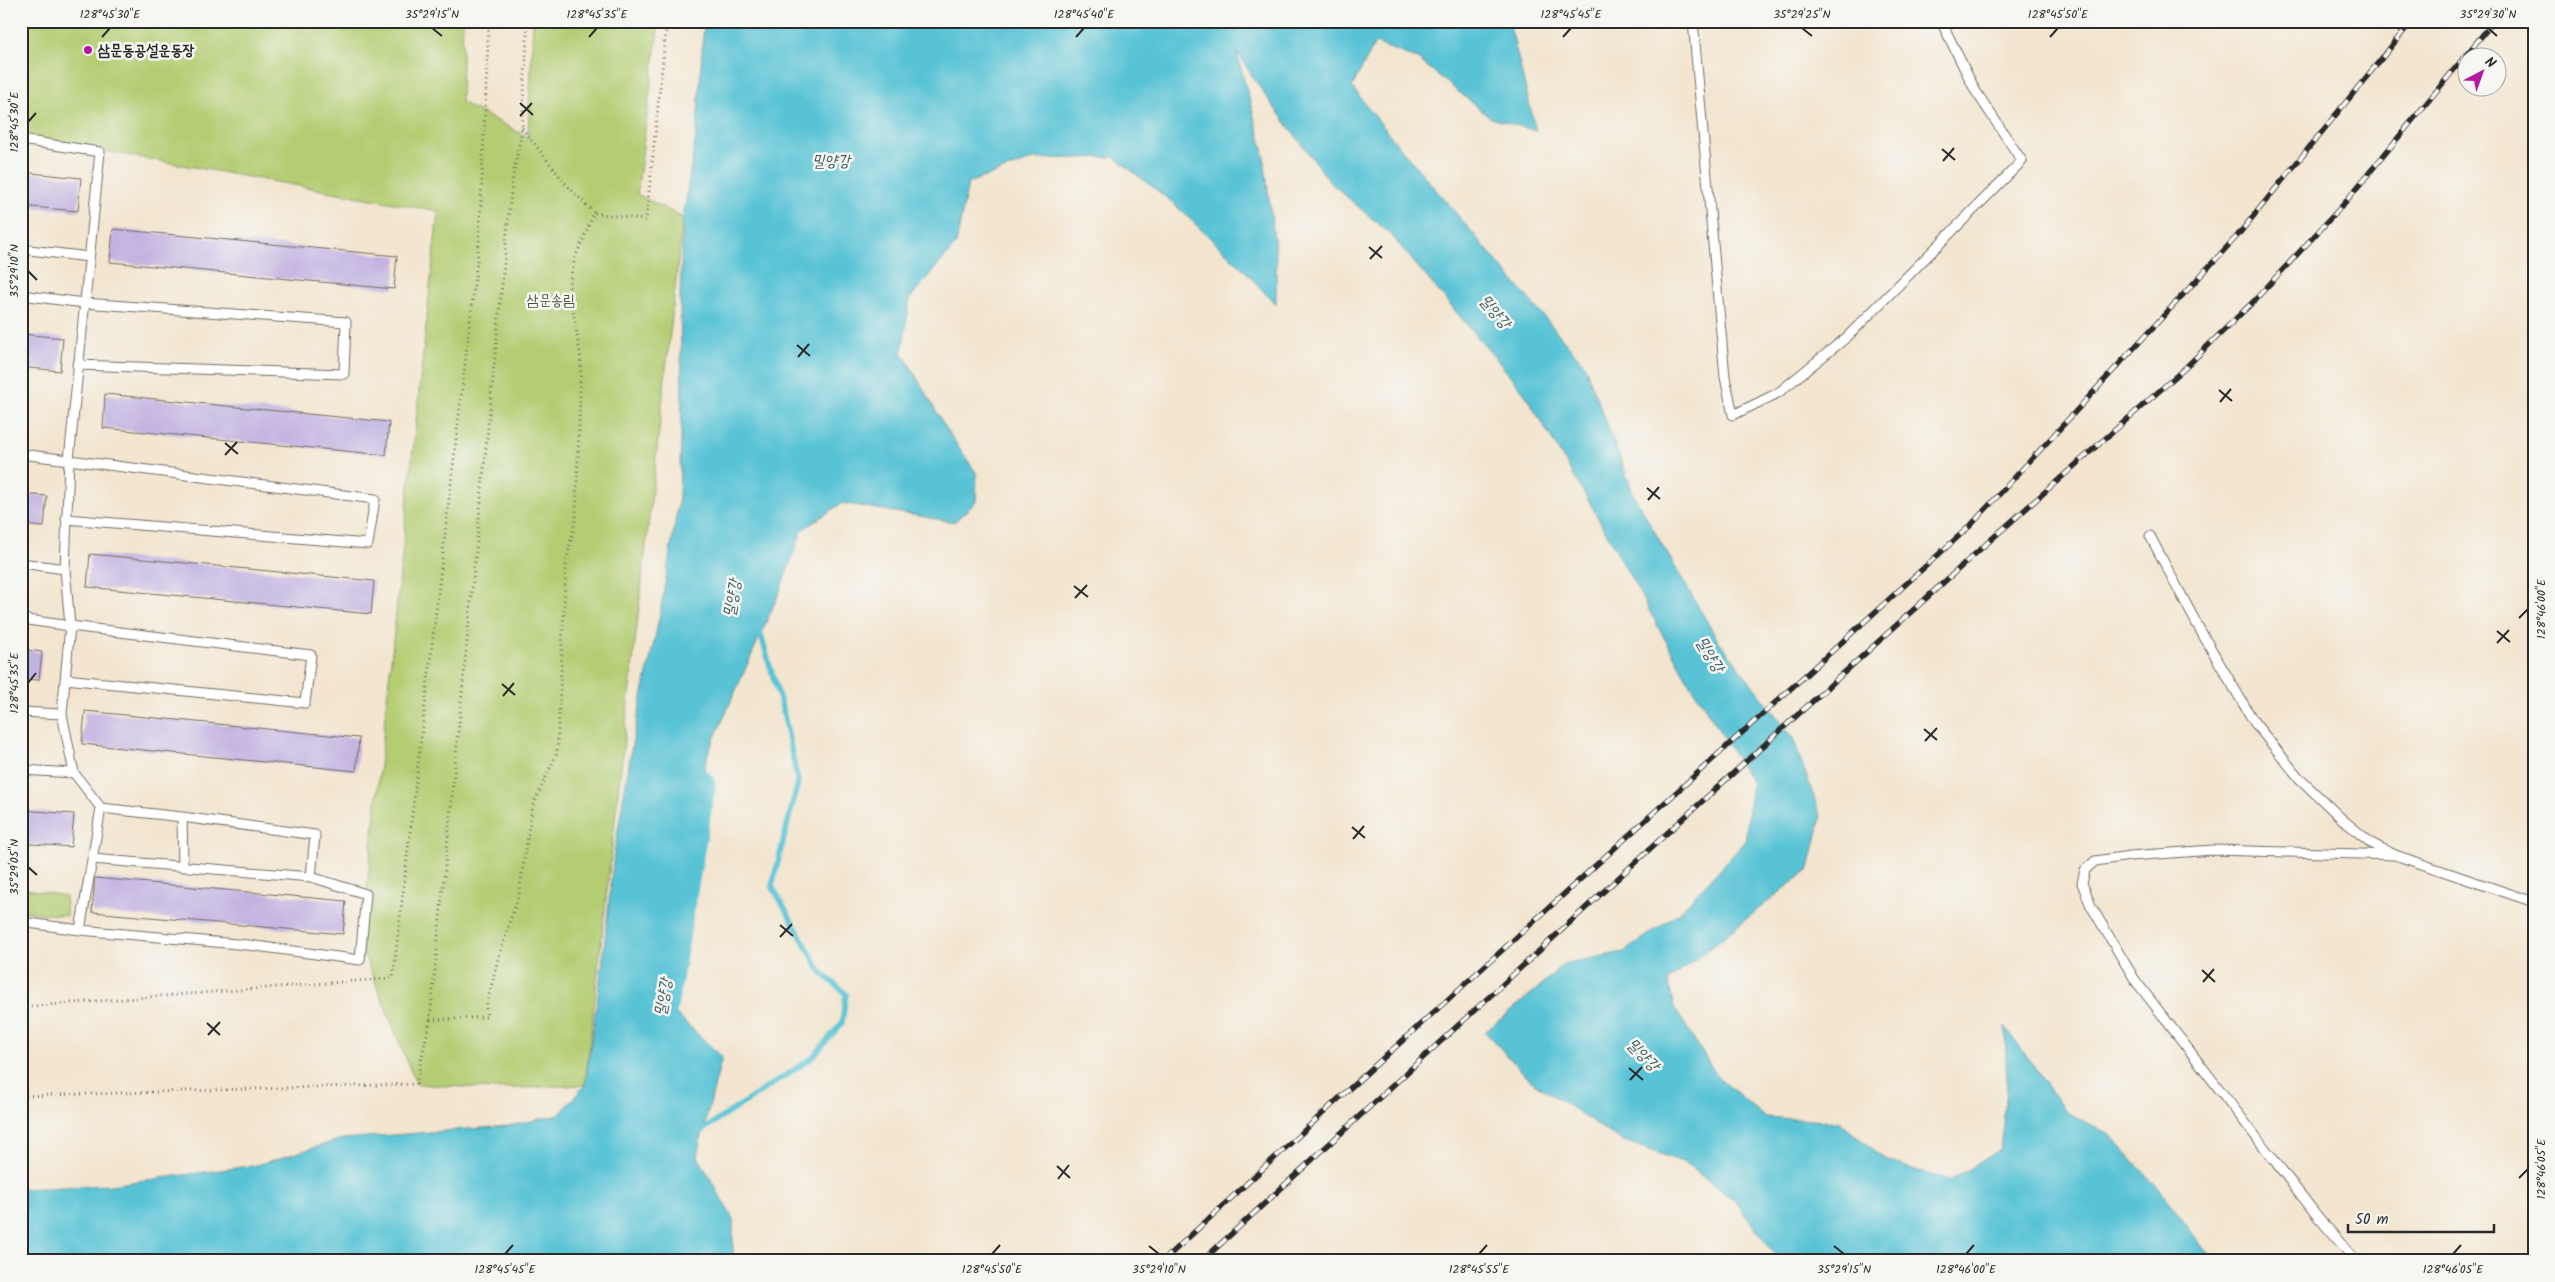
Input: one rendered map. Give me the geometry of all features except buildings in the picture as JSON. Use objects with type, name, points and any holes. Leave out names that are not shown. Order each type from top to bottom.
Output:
[{"type":"lane","points":[[1693,21],[1725,377],[1733,415],[1778,393],[1847,337],[2022,161],[1975,90],[1941,21]]},
{"type":"lane","points":[[21,140],[100,152],[77,366],[66,518],[65,569],[70,626],[62,714],[74,773],[101,808],[315,835],[311,877]]},
{"type":"lane","points":[[21,249],[89,257]]},
{"type":"lane","points":[[21,295],[84,303],[346,322],[344,374],[77,366]]},
{"type":"lane","points":[[21,454],[375,499],[368,544],[66,518]]},
{"type":"lane","points":[[2150,536],[2200,630],[2254,722],[2300,779],[2328,806],[2371,843],[2395,855],[2534,902]]},
{"type":"lane","points":[[21,563],[65,569]]},
{"type":"lane","points":[[21,619],[311,655],[306,703],[65,679]]},
{"type":"lane","points":[[21,712],[62,714]]},
{"type":"lane","points":[[21,770],[74,773]]},
{"type":"lane","points":[[80,930],[101,808]]},
{"type":"lane","points":[[182,817],[183,866]]},
{"type":"lane","points":[[2356,1261],[2318,1217],[2135,980],[2091,906],[2082,884],[2086,870],[2095,861],[2130,856],[2213,850],[2395,855]]},
{"type":"lane","points":[[21,922],[80,930],[248,945],[360,960],[366,894],[311,877],[92,859]]},
{"type":"path","points":[[21,1007],[392,978],[479,244],[489,21]]},
{"type":"path","points":[[21,1096],[416,1084],[430,1020],[512,182],[522,128],[528,21]]},
{"type":"path","points":[[522,128],[565,183],[594,213],[646,220],[666,21]]},
{"type":"path","points":[[430,1020],[487,1016],[486,1007],[519,894],[532,807],[557,753],[566,564],[576,517],[581,360],[569,284],[575,258],[594,213]]},
{"type":"green space","name":"삼문송림","points":[[21,21],[463,21],[461,102],[528,137],[533,21],[659,21],[637,194],[683,218],[585,1085],[495,1089],[416,1084],[361,947],[438,211],[21,136]]},
{"type":"green space","points":[[21,888],[65,896],[67,916],[21,911]]},
{"type":"water","name":"밀양강","points":[[704,21],[1509,21],[1536,131],[1491,118],[1418,59],[1375,43],[1352,87],[1392,138],[1584,364],[1635,498],[1716,637],[1793,738],[1821,817],[1809,869],[1668,981],[1674,1007],[1717,1076],[1765,1117],[1839,1122],[1888,1161],[1950,1181],[2000,1149],[2007,1091],[2005,1026],[2065,1111],[2109,1134],[2164,1195],[2213,1261],[1780,1261],[1734,1200],[1685,1163],[1619,1139],[1531,1081],[1485,1032],[1536,990],[1563,964],[1624,952],[1680,912],[1745,842],[1752,783],[1686,677],[1591,505],[1523,391],[1391,235],[1331,183],[1262,91],[1236,51],[1263,149],[1276,255],[1276,305],[1243,269],[1172,202],[1114,157],[1034,159],[968,183],[956,244],[910,298],[902,352],[947,430],[977,474],[976,502],[954,522],[842,503],[802,530],[780,591],[708,753],[672,912],[663,971],[674,1012],[722,1057],[697,1155],[733,1219],[733,1261],[21,1261],[21,1189],[110,1185],[257,1165],[342,1139],[508,1126],[559,1115],[585,1085],[602,967],[614,854],[634,734],[660,614],[679,498],[682,404],[680,297],[683,218],[697,129]]},
{"type":"waterway","points":[[698,1133],[812,1058],[842,1023],[846,994],[821,972],[772,886],[798,782],[783,711],[759,628]]},
{"type":"waterway","name":"밀양강","points":[[657,1025],[698,786]]},
{"type":"railway","points":[[1163,1261],[1348,1090],[1971,525],[2238,235],[2412,21]]},
{"type":"railway","points":[[1202,1261],[1665,835],[1986,544],[2184,369],[2253,302],[2342,206],[2494,21]]},
{"type":"place","name":"삼문동공설운동장","points":[[88,50]]}]
